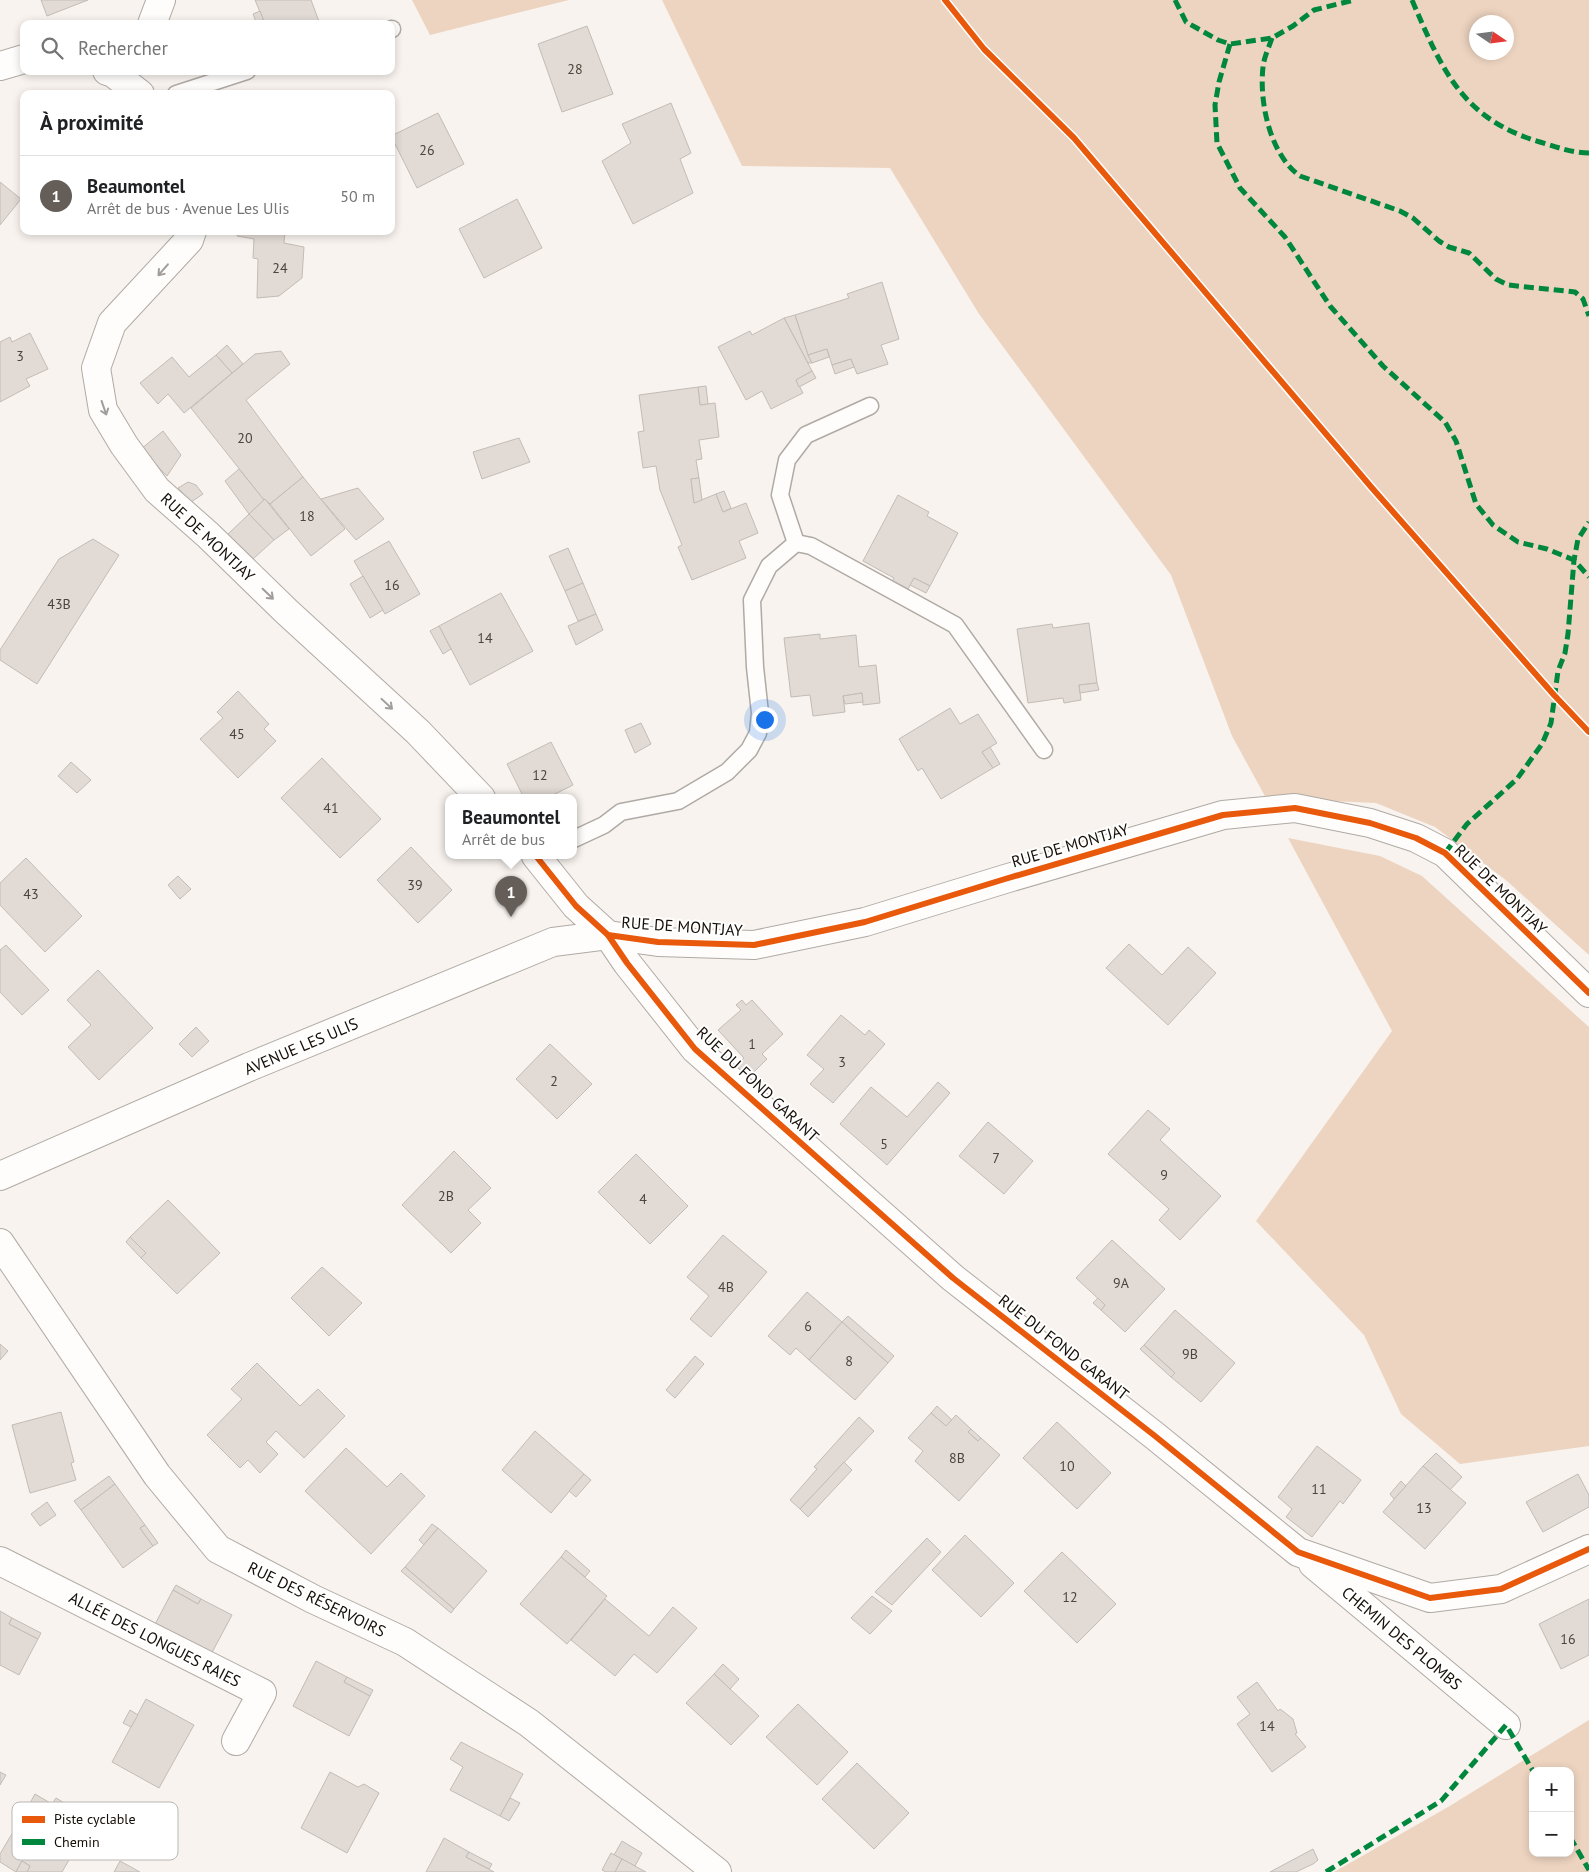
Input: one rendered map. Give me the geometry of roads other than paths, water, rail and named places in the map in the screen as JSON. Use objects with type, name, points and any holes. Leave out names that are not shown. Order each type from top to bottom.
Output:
[{"type":"street","points":[[154,20],[161,0]]},
{"type":"street","points":[[0,66],[20,60]]},
{"type":"street","points":[[116,75],[135,90]]},
{"type":"street","name":"RUE DE MONTJAY","points":[[191,235],[189,240],[112,323],[96,368],[103,410],[124,446],[157,490],[208,535],[286,611],[418,732],[477,794]]},
{"type":"street","name":"RUE DE MONTJAY","points":[[539,859],[576,906],[608,935],[658,942],[754,944],[865,922],[1223,815],[1295,808],[1370,823],[1416,838],[1445,853],[1589,993]]},
{"type":"street","name":"AVENUE LES ULIS","points":[[0,1176],[249,1067],[553,942],[608,935]]},
{"type":"street","name":"RUE DU FOND GARANT","points":[[608,935],[657,1002],[695,1049],[953,1278],[1163,1442],[1298,1552],[1430,1598],[1501,1589],[1589,1549]]},
{"type":"street","name":"RUE DES RÉSERVOIRS","points":[[0,1243],[157,1475],[218,1549],[313,1599],[405,1642],[529,1724],[717,1872]]},
{"type":"street","name":"CHEMIN DES PLOMBS","points":[[1298,1552],[1506,1725]]},
{"type":"street","name":"ALLÉE DES LONGUES RAIES","points":[[0,1561],[262,1693],[236,1741]]},
{"type":"lane","points":[[188,90],[235,75]]},
{"type":"lane","points":[[796,543],[780,495],[787,460],[806,435],[870,406]]},
{"type":"lane","points":[[796,543],[811,546],[955,625],[1044,750]]},
{"type":"lane","points":[[577,838],[604,825],[621,812],[678,801],[727,772],[749,750],[758,733],[760,713],[755,667],[752,600],[769,566],[796,543]]},
{"type":"place","name":"Beaumontel","points":[[511,917]]}]
